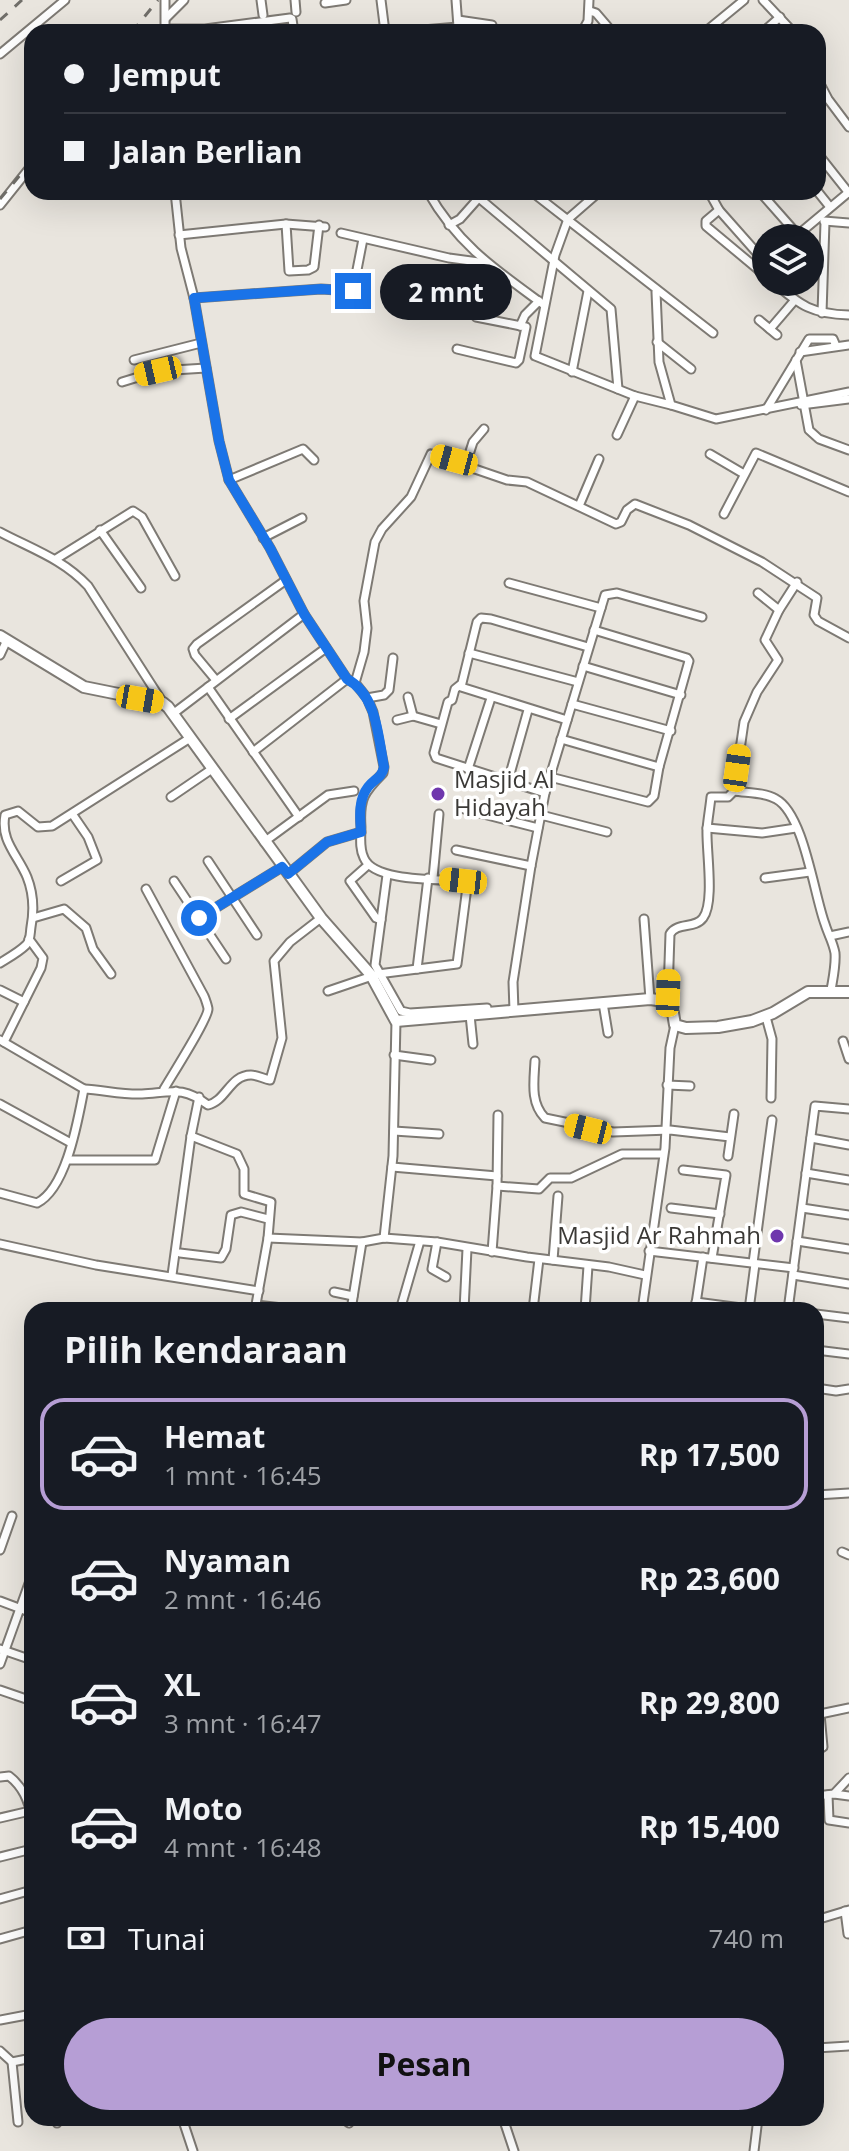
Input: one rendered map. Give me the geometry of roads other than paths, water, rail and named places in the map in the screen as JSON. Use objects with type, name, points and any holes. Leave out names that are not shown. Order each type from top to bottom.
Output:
[{"type":"street","points":[[36,24],[65,0]]},
{"type":"street","points":[[165,0],[166,24]]},
{"type":"street","points":[[166,18],[184,0]]},
{"type":"street","points":[[261,0],[263,15]]},
{"type":"street","points":[[295,0],[296,12]]},
{"type":"street","points":[[325,3],[346,0]]},
{"type":"street","points":[[381,0],[384,24]]},
{"type":"street","points":[[456,0],[460,24]]},
{"type":"street","points":[[585,24],[590,11],[589,0]]},
{"type":"street","points":[[715,24],[744,0]]},
{"type":"street","points":[[763,0],[786,24]]},
{"type":"street","points":[[590,11],[605,24]]},
{"type":"street","points":[[772,24],[780,17]]},
{"type":"street","points":[[244,24],[290,18],[293,24]]},
{"type":"street","points":[[0,54],[24,34]]},
{"type":"street","points":[[826,95],[849,127]]},
{"type":"street","points":[[815,224],[849,192],[826,164]]},
{"type":"street","points":[[0,205],[24,175]]},
{"type":"street","points":[[176,200],[179,235],[229,480],[304,614],[347,679],[355,683],[367,698],[373,712],[384,767],[383,773],[364,793],[359,811],[363,856],[376,872],[387,875],[463,881],[466,884],[456,965],[374,974],[328,991]]},
{"type":"street","points":[[433,200],[449,225],[488,263],[542,303]]},
{"type":"street","points":[[449,225],[460,219],[477,200]]},
{"type":"street","points":[[486,200],[553,263],[611,309],[618,389]]},
{"type":"street","points":[[543,200],[656,292],[713,333]]},
{"type":"street","points":[[590,200],[568,219],[542,303],[535,356],[635,396],[716,419],[849,392]]},
{"type":"street","points":[[713,200],[752,247]]},
{"type":"street","points":[[767,200],[786,224]]},
{"type":"street","points":[[824,200],[830,207]]},
{"type":"street","points":[[719,210],[706,221],[706,226],[752,264]]},
{"type":"street","points":[[823,219],[849,223]]},
{"type":"street","points":[[822,313],[823,219]]},
{"type":"street","points":[[179,235],[286,224],[322,226],[314,267],[289,271],[286,224]]},
{"type":"street","points":[[341,233],[449,258],[488,263]]},
{"type":"street","points":[[356,275],[363,239]]},
{"type":"street","points":[[194,298],[321,289],[353,291],[368,298]]},
{"type":"street","points":[[572,372],[588,291]]},
{"type":"street","points":[[656,292],[657,342],[671,405]]},
{"type":"street","points":[[788,296],[812,311],[849,315]]},
{"type":"street","points":[[759,320],[774,332],[794,301]]},
{"type":"street","points":[[520,326],[525,315],[542,303]]},
{"type":"street","points":[[457,349],[516,363],[519,360],[527,329],[476,317]]},
{"type":"street","points":[[657,342],[691,369]]},
{"type":"street","points":[[134,360],[201,343]]},
{"type":"street","points":[[766,410],[798,356],[849,345]]},
{"type":"street","points":[[798,356],[801,403],[812,435],[848,448]]},
{"type":"street","points":[[122,382],[158,371],[206,368]]},
{"type":"street","points":[[617,435],[635,396]]},
{"type":"street","points":[[801,403],[849,399]]},
{"type":"street","points":[[465,467],[473,442],[484,429]]},
{"type":"street","points":[[229,480],[303,449],[314,460]]},
{"type":"street","points":[[724,514],[754,455],[759,453],[849,492]]},
{"type":"street","points":[[355,683],[364,652],[367,628],[364,601],[375,542],[382,529],[411,497],[431,454],[507,480],[527,482],[616,524],[621,522],[631,505],[639,505],[701,531],[797,582],[817,598],[814,615],[818,621],[849,638]]},
{"type":"street","points":[[710,454],[744,474]]},
{"type":"street","points":[[579,506],[599,459]]},
{"type":"street","points":[[56,559],[133,511],[142,517],[175,576]]},
{"type":"street","points":[[263,538],[302,518]]},
{"type":"street","points":[[100,530],[141,588]]},
{"type":"street","points":[[0,532],[56,559],[88,586],[163,703],[174,713],[264,842],[321,918],[374,974],[404,1013],[487,1008]]},
{"type":"street","points":[[215,679],[193,649],[286,580]]},
{"type":"street","points":[[665,1001],[670,934],[676,927],[699,922],[708,902],[707,828],[711,797],[728,797],[734,791],[744,722],[757,692],[778,660],[765,642],[779,610],[797,582]]},
{"type":"street","points":[[509,583],[601,608]]},
{"type":"street","points":[[514,1006],[531,866],[545,793],[605,595],[617,593],[702,617]]},
{"type":"street","points":[[758,593],[779,610]]},
{"type":"street","points":[[174,713],[304,614]]},
{"type":"street","points":[[545,793],[434,756],[441,724],[448,702],[460,685],[477,622],[486,618],[588,647]]},
{"type":"street","points":[[550,777],[648,802],[654,796],[659,767],[690,665],[687,658],[594,630]]},
{"type":"street","points":[[0,655],[3,638],[84,687],[163,703]]},
{"type":"street","points":[[229,719],[326,648]]},
{"type":"street","points":[[469,653],[578,682]]},
{"type":"street","points":[[367,698],[384,695],[389,690],[393,658]]},
{"type":"street","points":[[583,666],[681,695]]},
{"type":"street","points":[[253,752],[347,679]]},
{"type":"street","points":[[460,685],[491,698],[567,720]]},
{"type":"street","points":[[208,687],[299,817]]},
{"type":"street","points":[[408,697],[413,716]]},
{"type":"street","points":[[468,769],[491,698]]},
{"type":"street","points":[[572,704],[671,731]]},
{"type":"street","points":[[508,781],[528,710]]},
{"type":"street","points":[[397,720],[413,716],[441,724]]},
{"type":"street","points":[[0,963],[26,945],[33,918],[27,876],[6,844],[1,830],[5,815],[18,811],[43,829],[73,815],[190,738]]},
{"type":"street","points":[[561,739],[659,767]]},
{"type":"street","points":[[171,797],[212,769]]},
{"type":"street","points":[[264,842],[328,795],[354,791]]},
{"type":"street","points":[[734,791],[764,794],[776,799],[789,812],[806,852],[835,955],[831,990]]},
{"type":"street","points":[[464,809],[538,828]]},
{"type":"street","points":[[417,969],[439,814]]},
{"type":"street","points":[[61,881],[97,860],[88,837],[73,815]]},
{"type":"street","points":[[541,815],[607,832]]},
{"type":"street","points":[[707,828],[762,833],[796,828]]},
{"type":"street","points":[[199,918],[232,896],[285,870],[327,842],[361,832]]},
{"type":"street","points":[[456,850],[531,866]]},
{"type":"street","points":[[208,861],[257,935]]},
{"type":"street","points":[[368,865],[350,881],[376,918],[381,920]]},
{"type":"street","points":[[765,878],[810,872]]},
{"type":"street","points":[[384,1238],[394,1131],[396,1021],[374,974],[387,875]]},
{"type":"street","points":[[174,881],[226,959]]},
{"type":"street","points":[[146,889],[204,996],[208,1011],[199,1032],[188,1045],[164,1089]]},
{"type":"street","points":[[33,918],[64,909],[86,928],[93,949],[111,974]]},
{"type":"street","points":[[29,939],[43,958],[40,971],[2,1041],[84,1089],[140,1094],[164,1089],[190,1093],[211,1105],[241,1077],[249,1075],[270,1080],[282,1038],[274,961],[290,942],[321,918]]},
{"type":"street","points":[[644,919],[650,999]]},
{"type":"street","points":[[830,936],[849,932]]},
{"type":"street","points":[[0,990],[24,1002]]},
{"type":"street","points":[[675,1025],[686,1028],[718,1027],[766,1017],[808,992],[849,992]]},
{"type":"street","points":[[396,1021],[470,1015],[514,1006],[650,999],[665,1001],[673,1013],[675,1025],[667,1085],[663,1154],[643,1302]]},
{"type":"street","points":[[603,1003],[608,1033]]},
{"type":"street","points":[[470,1015],[473,1044]]},
{"type":"street","points":[[766,1017],[772,1039],[771,1098]]},
{"type":"street","points":[[843,1041],[849,1059]]},
{"type":"street","points":[[394,1055],[431,1060]]},
{"type":"street","points":[[535,1061],[534,1098],[545,1118],[613,1132],[665,1130],[730,1137]]},
{"type":"street","points":[[667,1085],[690,1086]]},
{"type":"street","points":[[0,1193],[40,1202],[68,1160],[84,1089]]},
{"type":"street","points":[[68,1160],[155,1160],[176,1091]]},
{"type":"street","points":[[172,1275],[199,1097]]},
{"type":"street","points":[[0,1104],[71,1143]]},
{"type":"street","points":[[789,1302],[815,1106],[849,1109]]},
{"type":"street","points":[[728,1156],[734,1114]]},
{"type":"street","points":[[492,1252],[498,1115]]},
{"type":"street","points":[[750,1302],[772,1120]]},
{"type":"street","points":[[394,1131],[439,1134]]},
{"type":"street","points":[[191,1136],[237,1154],[244,1169],[244,1194],[271,1201],[256,1302]]},
{"type":"street","points":[[811,1138],[849,1145]]},
{"type":"street","points":[[497,1186],[539,1189],[550,1178],[571,1178],[622,1154],[663,1154]]},
{"type":"street","points":[[392,1167],[497,1176]]},
{"type":"street","points":[[683,1170],[726,1175],[720,1214],[697,1302]]},
{"type":"street","points":[[806,1173],[849,1180]]},
{"type":"street","points":[[553,1260],[558,1196]]},
{"type":"street","points":[[671,1208],[720,1214]]},
{"type":"street","points":[[802,1208],[849,1215]]},
{"type":"street","points":[[180,1253],[221,1258],[226,1249],[231,1215],[241,1212],[268,1219]]},
{"type":"street","points":[[268,1238],[362,1242],[384,1238],[437,1242],[645,1275]]},
{"type":"street","points":[[402,1302],[420,1241]]},
{"type":"street","points":[[797,1241],[849,1249]]},
{"type":"street","points":[[352,1302],[362,1242]]},
{"type":"street","points":[[437,1242],[432,1269],[446,1277]]},
{"type":"street","points":[[0,1244],[96,1265],[259,1291]]},
{"type":"street","points":[[464,1302],[467,1249]]},
{"type":"street","points":[[649,1251],[754,1264],[849,1284]]},
{"type":"street","points":[[534,1302],[539,1259]]},
{"type":"street","points":[[586,1302],[588,1266]]},
{"type":"street","points":[[334,1292],[353,1296]]},
{"type":"street","points":[[824,1315],[849,1318]]},
{"type":"street","points":[[824,1351],[849,1354]]},
{"type":"street","points":[[824,1388],[849,1389]]},
{"type":"street","points":[[824,1495],[849,1493]]},
{"type":"street","points":[[0,1550],[12,1516]]},
{"type":"street","points":[[0,1664],[2,1650],[24,1595]]},
{"type":"street","points":[[0,1601],[24,1610]]},
{"type":"street","points":[[2,1650],[24,1657]]},
{"type":"street","points":[[0,1690],[24,1698]]},
{"type":"street","points":[[824,1713],[849,1708]]},
{"type":"street","points":[[0,1777],[13,1778],[24,1793]]},
{"type":"street","points":[[849,1778],[831,1795],[829,1820],[849,1823]]},
{"type":"street","points":[[824,1795],[849,1796]]},
{"type":"street","points":[[0,1818],[24,1815]]},
{"type":"street","points":[[0,1857],[24,1851]]},
{"type":"street","points":[[0,1899],[24,1892]]},
{"type":"street","points":[[824,1918],[847,1910],[848,1934]]},
{"type":"street","points":[[0,1939],[24,1932]]},
{"type":"street","points":[[0,2020],[24,2016]]},
{"type":"street","points":[[824,2048],[849,2046]]},
{"type":"street","points":[[0,2051],[12,2062],[18,2122]]},
{"type":"street","points":[[12,2062],[24,2060]]},
{"type":"street","points":[[185,2126],[193,2151]]},
{"type":"street","points":[[506,2126],[514,2151]]},
{"type":"street","points":[[754,2151],[757,2126]]},
{"type":"railway","points":[[0,20],[22,0]]},
{"type":"railway","points":[[138,24],[158,0]]},
{"type":"railway","points":[[0,199],[24,170]]},
{"type":"place","name":"Masjid Al Hidayah","points":[[438,794]]},
{"type":"place","name":"Masjid Ar Rahmah","points":[[777,1236]]}]
